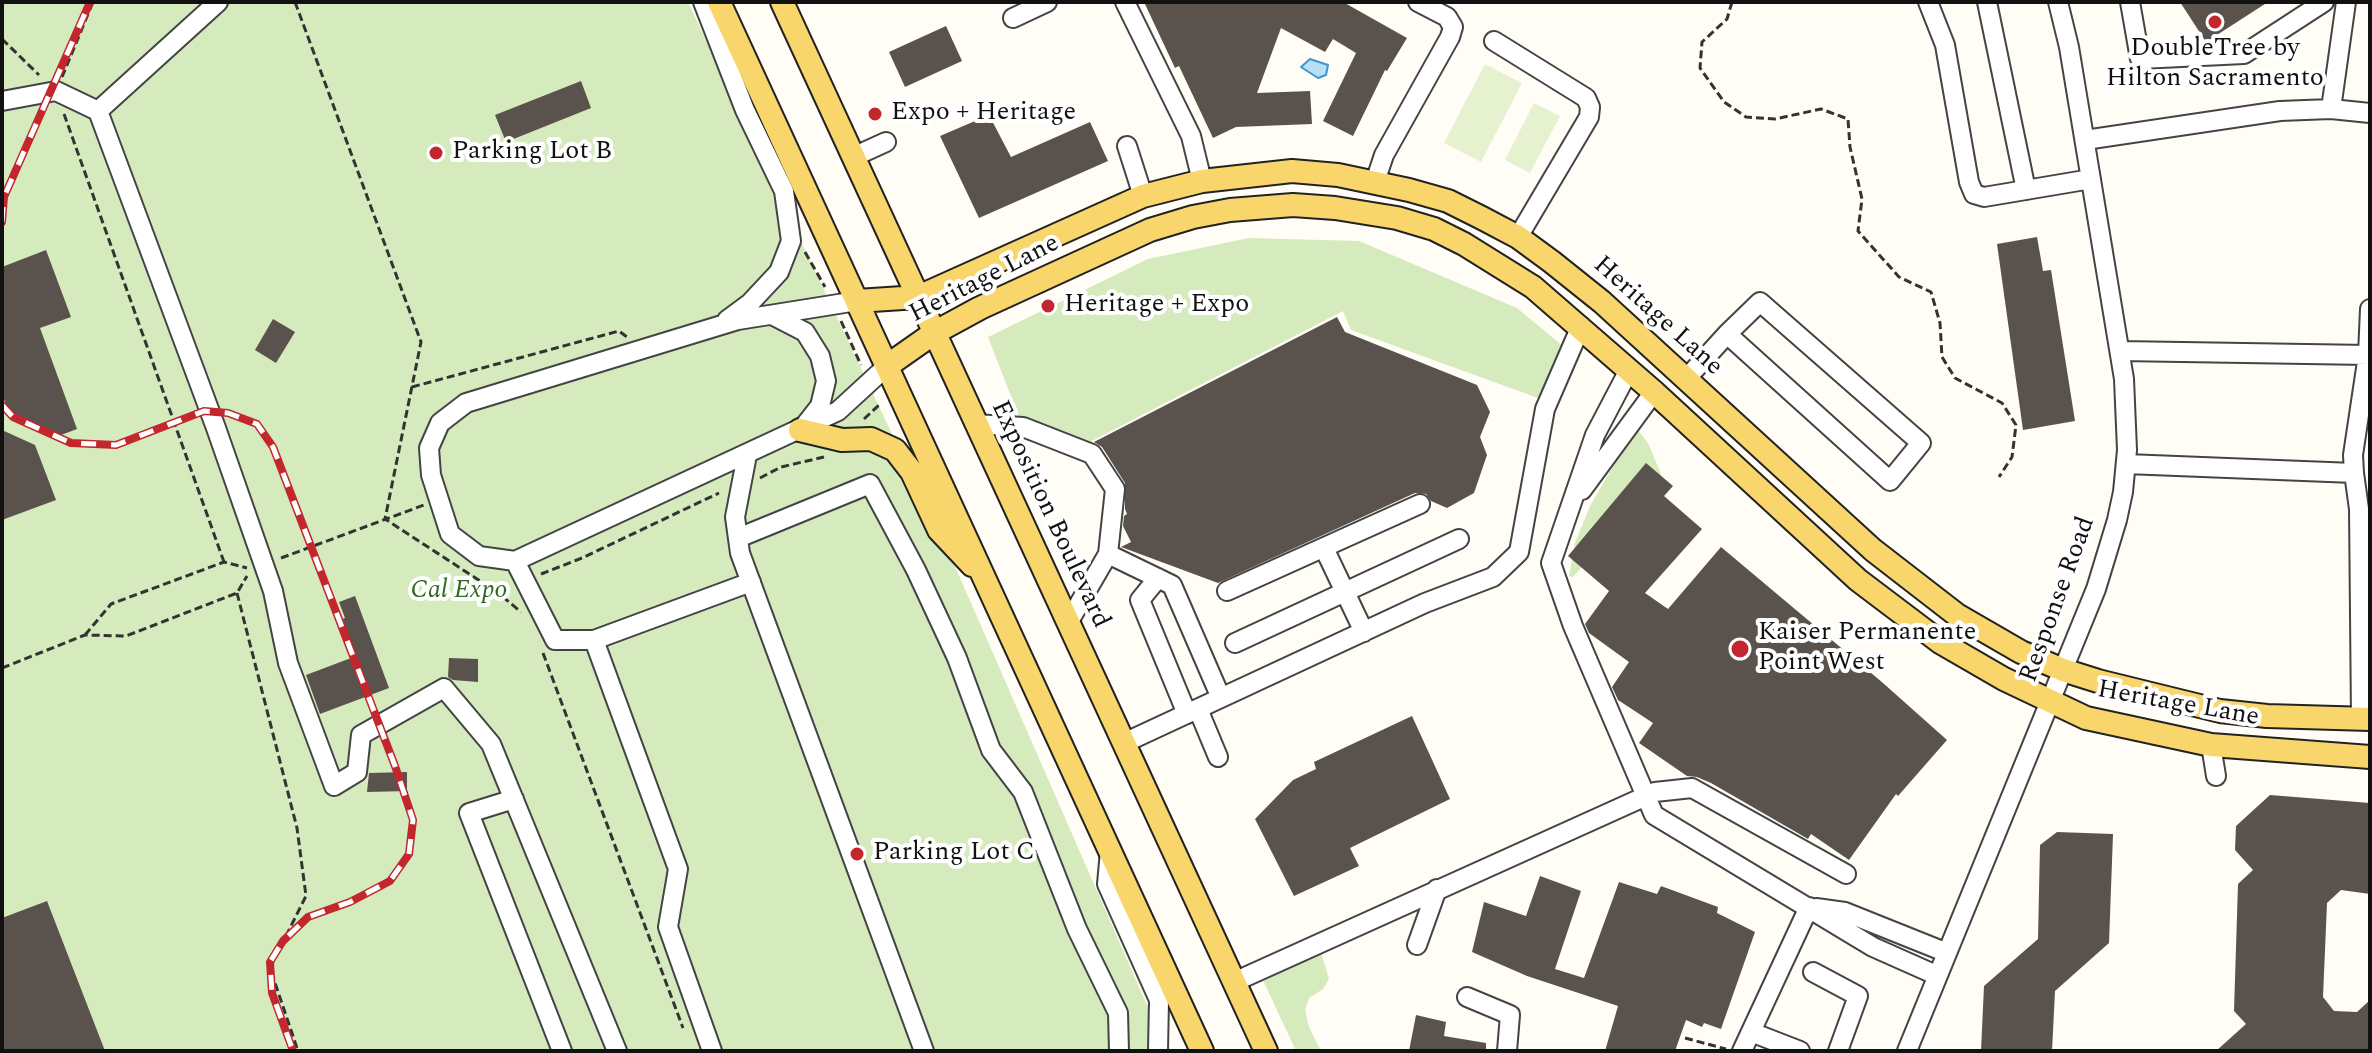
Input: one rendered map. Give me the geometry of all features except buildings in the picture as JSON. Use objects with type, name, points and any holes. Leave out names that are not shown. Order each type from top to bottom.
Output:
[{"type":"main road","points":[[719,2],[1202,1051]]},
{"type":"main road","name":"Exposition Boulevard","points":[[782,2],[1266,1051]]},
{"type":"main road","name":"Heritage Lane","points":[[857,301],[918,297],[1143,196],[1202,181],[1292,171],[1375,182],[1448,201],[1518,237],[1602,302],[1873,550],[1957,615],[2021,652],[2063,670],[2220,711],[2267,716],[2365,719]]},
{"type":"main road","name":"Heritage Lane","points":[[887,366],[934,333],[980,308],[1150,230],[1230,210],[1293,205],[1383,215],[1434,229],[1533,287],[1581,326],[1852,574],[1940,642],[1991,671],[2086,718],[2211,745],[2370,757]]},
{"type":"main road","points":[[800,430],[842,440],[871,439],[895,450],[912,472],[939,530],[985,579]]},
{"type":"street","points":[[98,111],[218,2]]},
{"type":"street","points":[[703,2],[736,89],[784,191],[791,241],[779,272],[750,303],[719,327]]},
{"type":"street","points":[[1013,18],[1047,2]]},
{"type":"street","points":[[1125,2],[1191,136],[1202,181]]},
{"type":"street","points":[[1375,182],[1384,155],[1453,27],[1447,17],[1418,2]]},
{"type":"street","points":[[1928,2],[1945,45],[1969,182],[1974,194],[1984,197],[2091,179]]},
{"type":"street","points":[[1987,2],[2026,190]]},
{"type":"street","name":"Response Road","points":[[1907,1051],[2106,562],[2126,464],[2127,422],[2120,351],[2085,140],[2058,2]]},
{"type":"street","points":[[2130,2],[2140,59],[2244,54],[2324,2]]},
{"type":"street","points":[[2331,109],[2346,2]]},
{"type":"street","points":[[1494,41],[1586,98],[1590,107],[1589,117],[1518,237]]},
{"type":"street","points":[[2,101],[56,91],[98,111],[211,413],[273,591],[288,663],[334,786],[357,772],[361,735],[444,688],[491,744],[617,1051]]},
{"type":"street","points":[[2085,140],[2280,111],[2331,109],[2370,113]]},
{"type":"street","points":[[853,157],[886,142]]},
{"type":"street","points":[[1127,146],[1143,196]]},
{"type":"street","points":[[857,301],[719,327],[466,403],[440,423],[429,448],[431,475],[450,534],[479,556],[515,561],[838,411],[887,366]]},
{"type":"street","points":[[1686,379],[1727,334],[1760,302],[1921,443],[1890,481],[1727,334]]},
{"type":"street","points":[[2365,719],[2359,509],[2353,455],[2368,355],[2370,309]]},
{"type":"street","points":[[772,315],[805,332],[820,356],[826,381],[820,406],[800,430]]},
{"type":"street","points":[[1124,743],[1425,603],[1496,584],[1519,552],[1545,409],[1581,326]]},
{"type":"street","points":[[2120,351],[2368,355]]},
{"type":"street","points":[[1629,370],[1595,435],[1551,563],[1573,626],[1654,815],[1873,947],[1936,975]]},
{"type":"street","points":[[1571,505],[1654,392]]},
{"type":"street","points":[[975,424],[1023,427],[1092,454],[1115,489],[1108,554],[1068,623]]},
{"type":"street","points":[[747,455],[735,517],[739,546],[924,1051]]},
{"type":"street","points":[[2126,464],[2354,473]]},
{"type":"street","points":[[739,546],[870,484],[916,570],[957,658],[991,750],[1023,792],[1077,929],[1118,1013],[1119,1051]]},
{"type":"street","points":[[1227,591],[1420,504]]},
{"type":"street","points":[[1235,643],[1459,539]]},
{"type":"street","points":[[1324,548],[1364,632]]},
{"type":"street","points":[[1108,554],[1172,585],[1221,698]]},
{"type":"street","points":[[515,561],[555,640],[594,640],[751,582]]},
{"type":"street","points":[[1158,578],[1140,600],[1192,712],[1218,757]]},
{"type":"street","points":[[594,640],[678,869],[668,927],[712,1051]]},
{"type":"street","points":[[2211,745],[2216,776]]},
{"type":"street","points":[[1234,982],[1644,795],[1692,788],[1846,874]]},
{"type":"street","points":[[514,799],[469,813],[562,1051]]},
{"type":"street","points":[[1110,851],[1107,884],[1159,1000],[1158,1051]]},
{"type":"street","points":[[1417,945],[1437,889]]},
{"type":"street","points":[[1809,907],[1845,912],[1945,952]]},
{"type":"street","points":[[1742,1051],[1809,907]]},
{"type":"street","points":[[1813,972],[1858,996],[1838,1051]]},
{"type":"street","points":[[1467,997],[1510,1015],[1507,1051]]},
{"type":"street","points":[[1751,1032],[1800,1051]]},
{"type":"path","points":[[56,91],[93,2]]},
{"type":"path","points":[[295,2],[421,342],[385,519]]},
{"type":"path","points":[[1732,2],[1727,19],[1702,42],[1700,68],[1724,102],[1746,117],[1775,119],[1821,109],[1848,119],[1850,147],[1862,199],[1858,231],[1899,277],[1931,292],[1940,323],[1942,357],[1955,378],[2002,403],[2016,425],[2012,457],[1999,477]]},
{"type":"path","points":[[2,39],[56,91],[224,562]]},
{"type":"path","points":[[804,251],[825,287]]},
{"type":"path","points":[[837,313],[863,368]]},
{"type":"path","points":[[412,387],[619,331],[644,350]]},
{"type":"path","points":[[862,421],[880,404]]},
{"type":"path","points":[[756,482],[764,474],[781,467],[834,454]]},
{"type":"path","points":[[525,581],[582,558],[719,493]]},
{"type":"path","points":[[292,554],[439,499]]},
{"type":"path","points":[[385,519],[497,592],[530,620]]},
{"type":"path","points":[[2,668],[85,635],[126,636],[237,593],[251,570],[224,562],[111,604],[85,635]]},
{"type":"path","points":[[237,593],[297,828],[306,896],[270,968],[298,1051]]},
{"type":"path","points":[[541,650],[686,1036]]},
{"type":"path","points":[[1685,1038],[1734,1051]]},
{"type":"green space","name":"Cal Expo","points":[[2,2],[688,2],[961,580],[1167,1051],[2,1051]]},
{"type":"green space","points":[[1485,64],[1522,83],[1481,162],[1444,143]]},
{"type":"green space","points":[[1534,103],[1560,116],[1530,173],[1505,160]]},
{"type":"green space","points":[[1249,238],[1359,241],[1517,308],[1564,347],[1538,398],[1351,330],[1343,311],[1088,443],[1023,427],[988,337],[1148,259]]},
{"type":"green space","points":[[1638,430],[1648,443],[1661,474],[1573,577],[1569,576],[1575,543],[1590,506]]},
{"type":"green space","points":[[1321,952],[1329,979],[1323,989],[1309,998],[1305,1010],[1309,1027],[1321,1051],[1296,1051],[1262,978]]},
{"type":"water","points":[[1310,59],[1328,65],[1326,75],[1318,78],[1301,67]]},
{"type":"railway","points":[[2,222],[4,197],[90,2]]},
{"type":"railway","points":[[2,405],[13,417],[71,443],[116,445],[204,411],[228,413],[257,424],[273,447],[413,820],[409,854],[390,881],[350,902],[308,917],[283,941],[270,962],[272,993],[293,1051]]},
{"type":"place","name":"DoubleTree by Hilton Sacramento","points":[[2215,22]]},
{"type":"place","name":"Expo + Heritage","points":[[875,114]]},
{"type":"place","name":"Parking Lot B","points":[[436,153]]},
{"type":"place","name":"Heritage + Expo","points":[[1048,306]]},
{"type":"place","name":"Kaiser Permanente Point West","points":[[1740,649]]},
{"type":"place","name":"Parking Lot C","points":[[857,854]]}]
